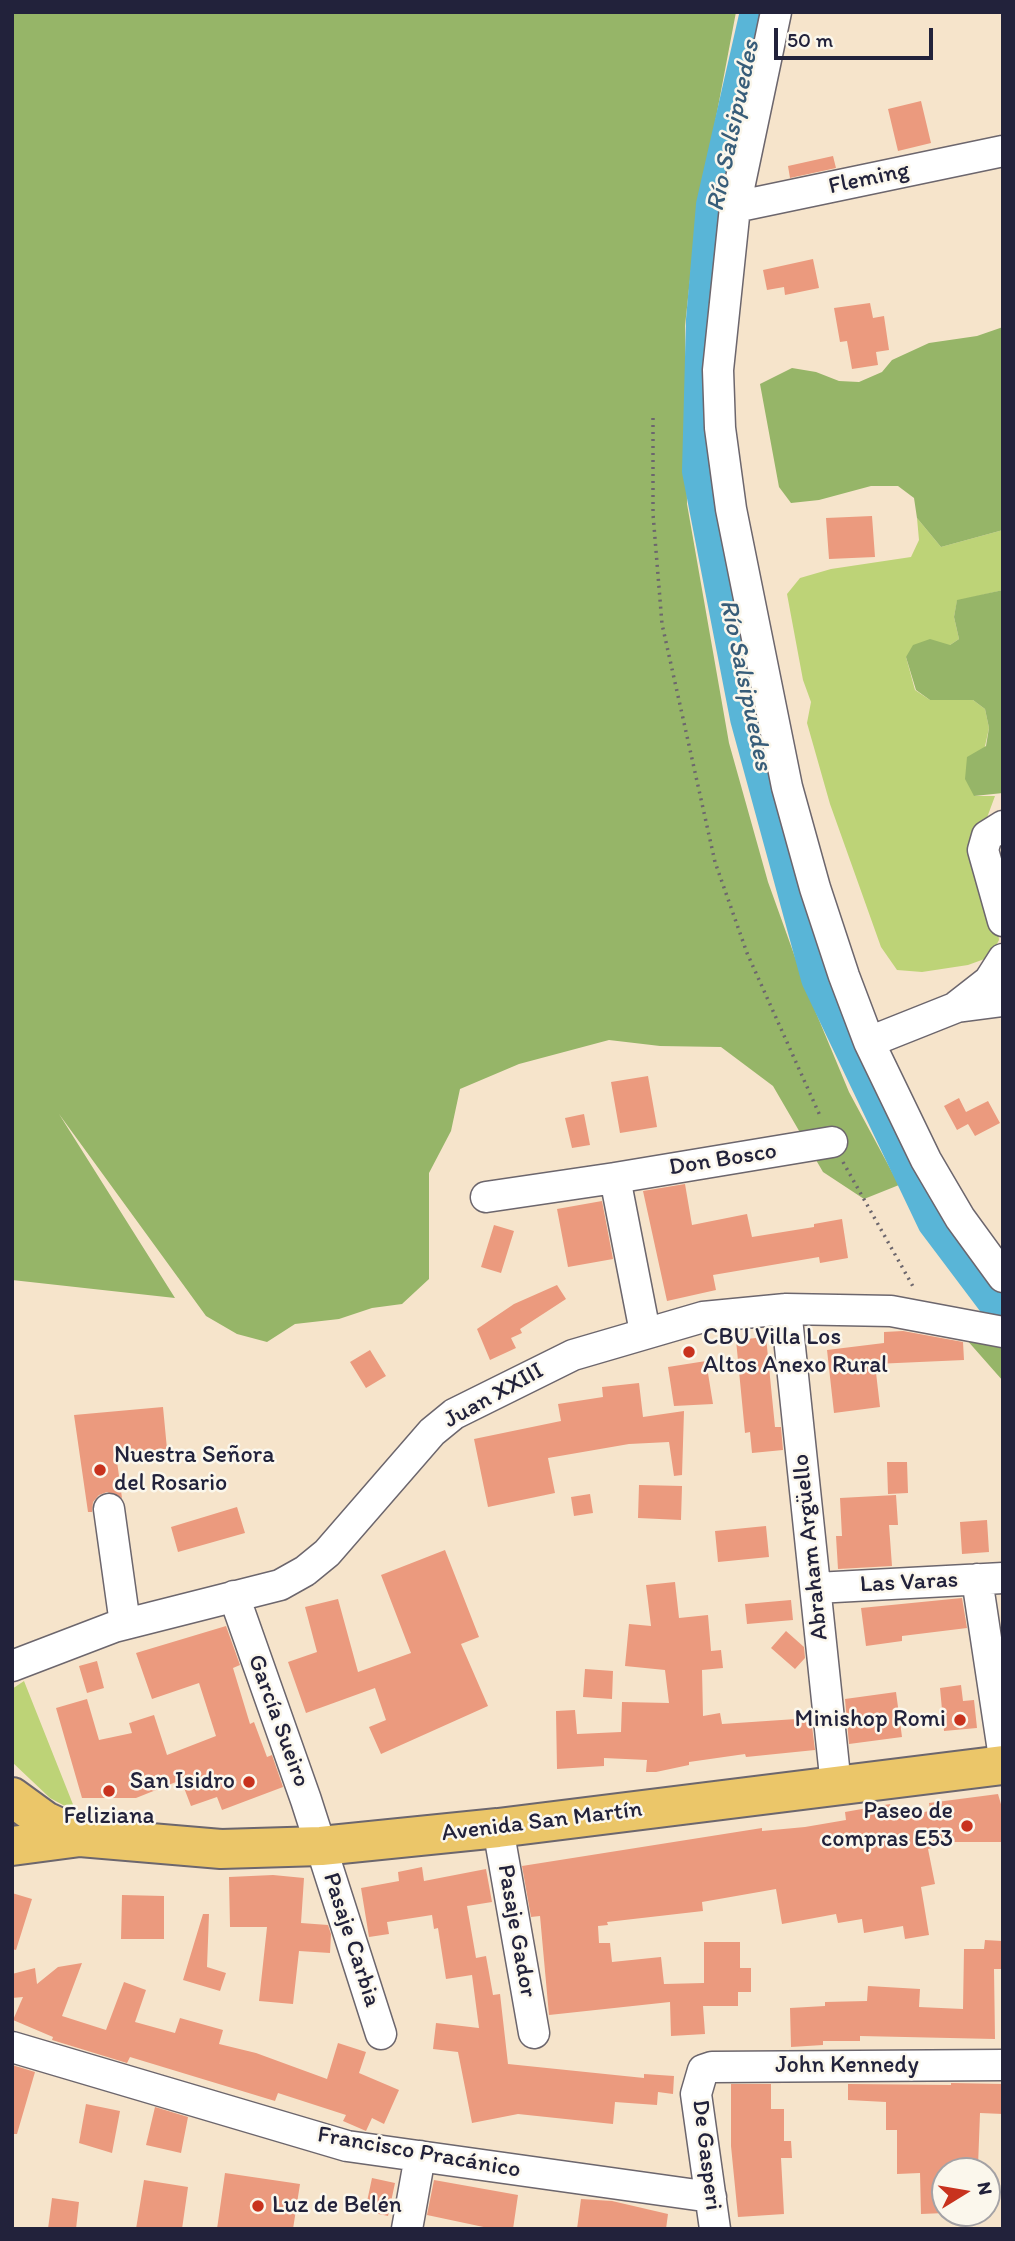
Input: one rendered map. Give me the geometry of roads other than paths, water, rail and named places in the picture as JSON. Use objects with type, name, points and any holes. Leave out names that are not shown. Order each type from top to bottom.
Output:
[{"type":"main road","name":"Avenida San Martín","points":[[12,1846],[79,1837],[221,1849],[321,1846],[498,1828],[1003,1765]]},
{"type":"main road","name":"Avenida San Martín","points":[[12,1797],[45,1821],[79,1837]]},
{"type":"street","points":[[776,12],[735,207],[718,370],[720,428],[731,509],[788,787],[815,888],[869,1042],[926,1160],[960,1218],[1001,1272]]},
{"type":"street","name":"Fleming","points":[[735,207],[1003,151]]},
{"type":"street","points":[[1003,827],[987,836],[982,850],[998,880],[1003,922]]},
{"type":"street","points":[[957,1007],[989,981],[1003,959]]},
{"type":"street","points":[[869,1042],[957,1007],[1003,1001]]},
{"type":"street","name":"Don Bosco","points":[[486,1197],[832,1142]]},
{"type":"street","points":[[615,1178],[645,1332]]},
{"type":"street","name":"Juan XXIII","points":[[12,1665],[125,1624],[280,1585],[316,1562],[432,1432],[454,1413],[549,1365],[645,1332],[703,1317],[786,1309],[891,1311],[1003,1332]]},
{"type":"street","name":"Abraham Argüello","points":[[786,1309],[836,1786]]},
{"type":"street","points":[[109,1509],[125,1624]]},
{"type":"street","points":[[990,1579],[1003,1751]]},
{"type":"street","name":"Las Varas","points":[[816,1588],[990,1579]]},
{"type":"street","name":"García Sueiro","points":[[233,1596],[321,1846]]},
{"type":"street","name":"Pasaje Gador","points":[[498,1828],[534,2033]]},
{"type":"street","name":"Pasaje Carbia","points":[[321,1846],[381,2034]]},
{"type":"street","name":"Francisco Pracánico","points":[[12,2047],[347,2146],[710,2197]]},
{"type":"street","name":"John Kennedy","points":[[698,2080],[703,2070],[712,2067],[1003,2065]]},
{"type":"street","name":"De Gasperi","points":[[698,2080],[696,2094],[715,2229]]},
{"type":"street","points":[[407,2229],[420,2156]]},
{"type":"waterway","name":"Río Salsipuedes","points":[[759,12],[715,205],[705,320],[701,471],[749,718],[820,978],[936,1221],[1003,1310]]},
{"type":"place","name":"CBU Villa Los Altos Anexo Rural","points":[[689,1352]]},
{"type":"place","name":"Nuestra Señora del Rosario","points":[[100,1470]]},
{"type":"place","name":"Minishop Romi","points":[[960,1720]]},
{"type":"place","name":"San Isidro","points":[[249,1782]]},
{"type":"place","name":"Feliziana","points":[[109,1791]]},
{"type":"place","name":"Paseo de compras E53","points":[[967,1826]]},
{"type":"place","name":"Luz de Belén","points":[[258,2206]]}]
